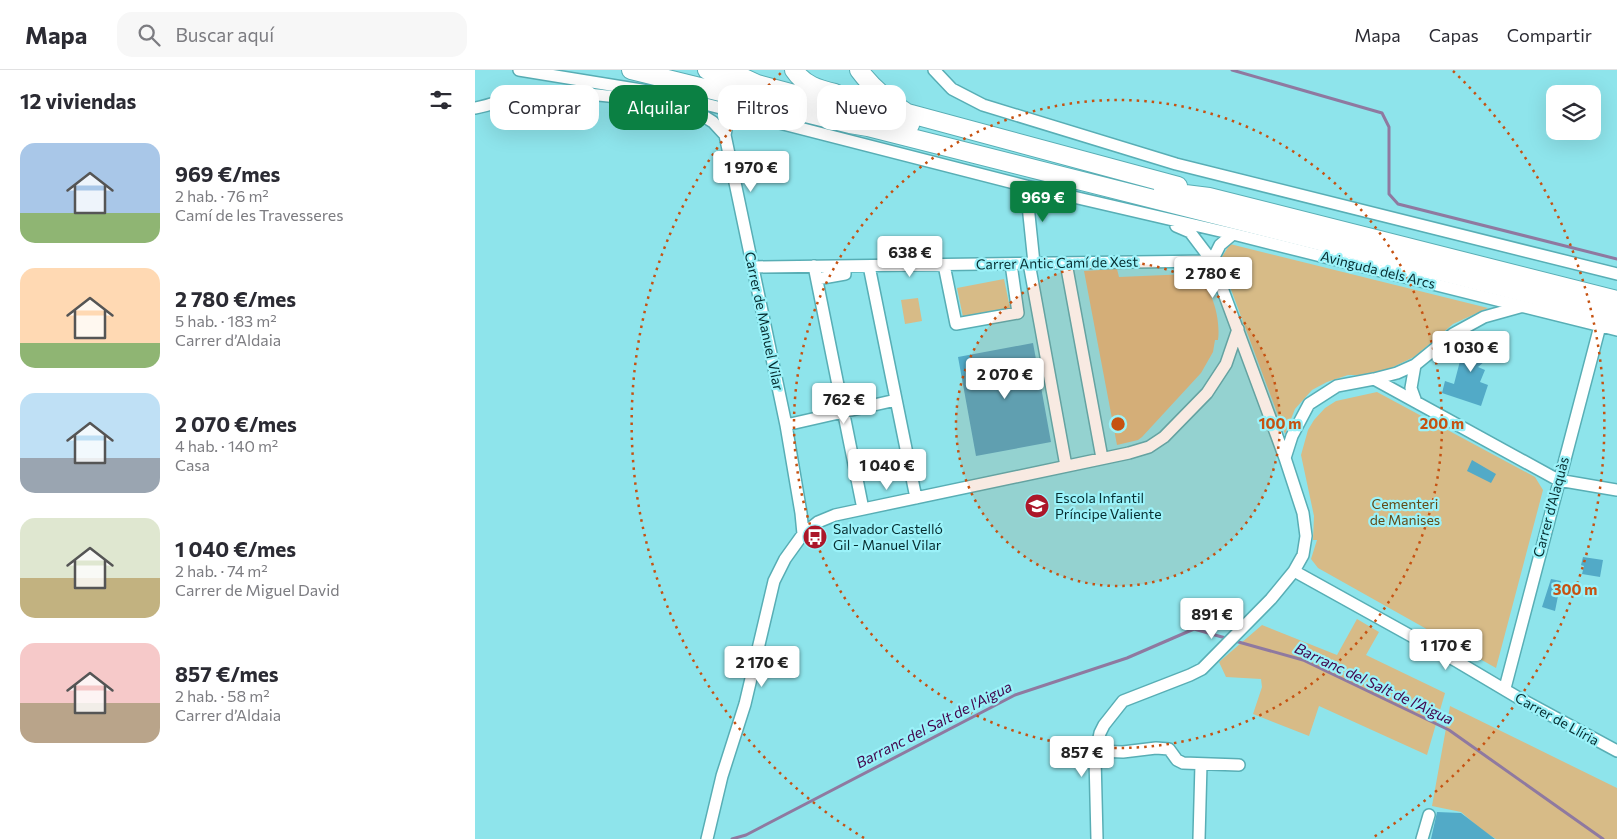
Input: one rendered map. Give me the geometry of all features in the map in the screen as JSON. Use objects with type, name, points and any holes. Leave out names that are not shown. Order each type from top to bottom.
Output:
[{"type":"highway","points":[[631,70],[817,116]]},
{"type":"highway","points":[[707,70],[755,94],[817,111]]},
{"type":"highway","points":[[727,70],[757,84],[891,120],[1185,194],[1209,197]]},
{"type":"highway","points":[[794,70],[804,82],[816,88],[1185,188],[1209,197],[1617,300]]},
{"type":"highway","points":[[859,70],[883,97],[907,113]]},
{"type":"highway","points":[[880,130],[1617,316]]},
{"type":"street","points":[[519,70],[666,94],[718,107]]},
{"type":"street","points":[[935,70],[952,89],[983,105],[1176,164],[1617,274]]},
{"type":"street","points":[[475,108],[529,94],[593,95],[631,100],[705,117],[713,122],[725,135]]},
{"type":"street","points":[[725,135],[726,130]]},
{"type":"street","points":[[807,130],[1154,217],[1189,232],[1212,261],[1285,458],[1303,513],[1306,536],[1303,554],[1294,571],[1271,599],[1202,669],[1190,676],[1123,701],[1104,725],[1096,751],[1097,839]]},
{"type":"street","name":"Carrer de Manuel Vilar","points":[[725,135],[786,425],[803,534]]},
{"type":"street","points":[[1026,186],[1031,263],[1066,466]]},
{"type":"street","name":"Avinguda dels Arcs","points":[[1154,217],[1233,234],[1617,330]]},
{"type":"street","points":[[1212,261],[1220,245],[1233,234]]},
{"type":"street","name":"Carrer Antic Camí de Xest","points":[[753,267],[1212,261]]},
{"type":"street","points":[[1067,263],[1102,458]]},
{"type":"street","points":[[944,264],[956,324],[1018,313],[1011,264]]},
{"type":"street","points":[[814,266],[863,509]]},
{"type":"street","points":[[817,279],[845,274],[845,266]]},
{"type":"street","points":[[869,266],[916,498]]},
{"type":"street","points":[[1285,458],[1293,436],[1309,404],[1337,386],[1375,380],[1397,373],[1415,365],[1453,334],[1484,317],[1522,306]]},
{"type":"street","name":"Carrer d’Alaquàs","points":[[1505,688],[1599,326]]},
{"type":"street","points":[[708,838],[722,776],[745,704],[774,581],[785,558],[803,534],[818,522],[835,515],[1149,447],[1164,437],[1207,393],[1226,364],[1238,328]]},
{"type":"street","points":[[1415,365],[1411,388],[1416,402]]},
{"type":"street","points":[[1375,380],[1558,480],[1617,490]]},
{"type":"street","points":[[786,425],[896,400]]},
{"type":"street","name":"Carrer de Llíria","points":[[1294,571],[1505,688],[1517,697],[1615,752]]},
{"type":"street","points":[[1096,751],[1123,752],[1156,748],[1169,749],[1177,760],[1183,763],[1239,765]]},
{"type":"street","points":[[1199,839],[1201,764]]},
{"type":"street","points":[[1422,839],[1429,815]]},
{"type":"green space","points":[[1230,244],[1488,308],[1453,324],[1414,357],[1391,368],[1368,375],[1348,375],[1327,382],[1312,390],[1295,409],[1285,434],[1220,260]]},
{"type":"green space","points":[[1117,269],[1119,277],[1189,274],[1197,277],[1204,284],[1213,301],[1219,332],[1218,340],[1215,340],[1213,352],[1201,373],[1142,437],[1138,440],[1117,445],[1084,271]]},
{"type":"green space","points":[[1004,279],[1010,308],[963,317],[957,288]]},
{"type":"green space","points":[[918,298],[922,321],[905,324],[901,300]]},
{"type":"green space","name":"Cementeri de Manises","points":[[1377,392],[1535,477],[1543,490],[1496,668],[1318,568],[1311,559],[1317,540],[1313,540],[1314,516],[1301,455],[1308,430],[1325,408],[1336,401]]},
{"type":"green space","points":[[1357,619],[1379,632],[1366,655],[1445,693],[1427,755],[1319,706],[1309,736],[1253,714],[1262,687],[1261,679],[1226,677],[1219,662],[1262,625],[1337,655]]},
{"type":"green space","points":[[1450,706],[1617,788],[1617,839],[1496,839],[1483,831],[1461,812],[1432,806]]},
{"type":"building","points":[[1475,334],[1489,340],[1492,355],[1478,367],[1485,370],[1480,382],[1488,385],[1481,406],[1442,393],[1445,381],[1454,384],[1460,361],[1467,363],[1463,345]]},
{"type":"building","points":[[1033,343],[1051,442],[976,456],[958,357]]},
{"type":"building","points":[[1472,460],[1496,474],[1491,483],[1467,471]]},
{"type":"building","points":[[1583,557],[1603,560],[1600,577],[1582,574],[1584,566],[1581,565]]},
{"type":"building","points":[[1551,579],[1561,581],[1555,611],[1542,607]]},
{"type":"building","points":[[1437,812],[1461,813],[1495,839],[1431,839]]},
{"type":"waterway","points":[[1232,70],[1382,113],[1389,127],[1389,194],[1398,204],[1617,259]]},
{"type":"waterway","name":"Barranc del Salt de l'Aigua","points":[[732,839],[746,835],[1015,695],[1127,658],[1194,629],[1229,639]]},
{"type":"waterway","name":"Barranc del Salt de l'Aigua","points":[[1235,641],[1303,660],[1449,730],[1603,839]]},
{"type":"place","name":"Escola Infantil Príncipe Valiente","points":[[1037,506]]},
{"type":"place","name":"Salvador Castelló Gil - Manuel Vilar","points":[[815,537]]}]
